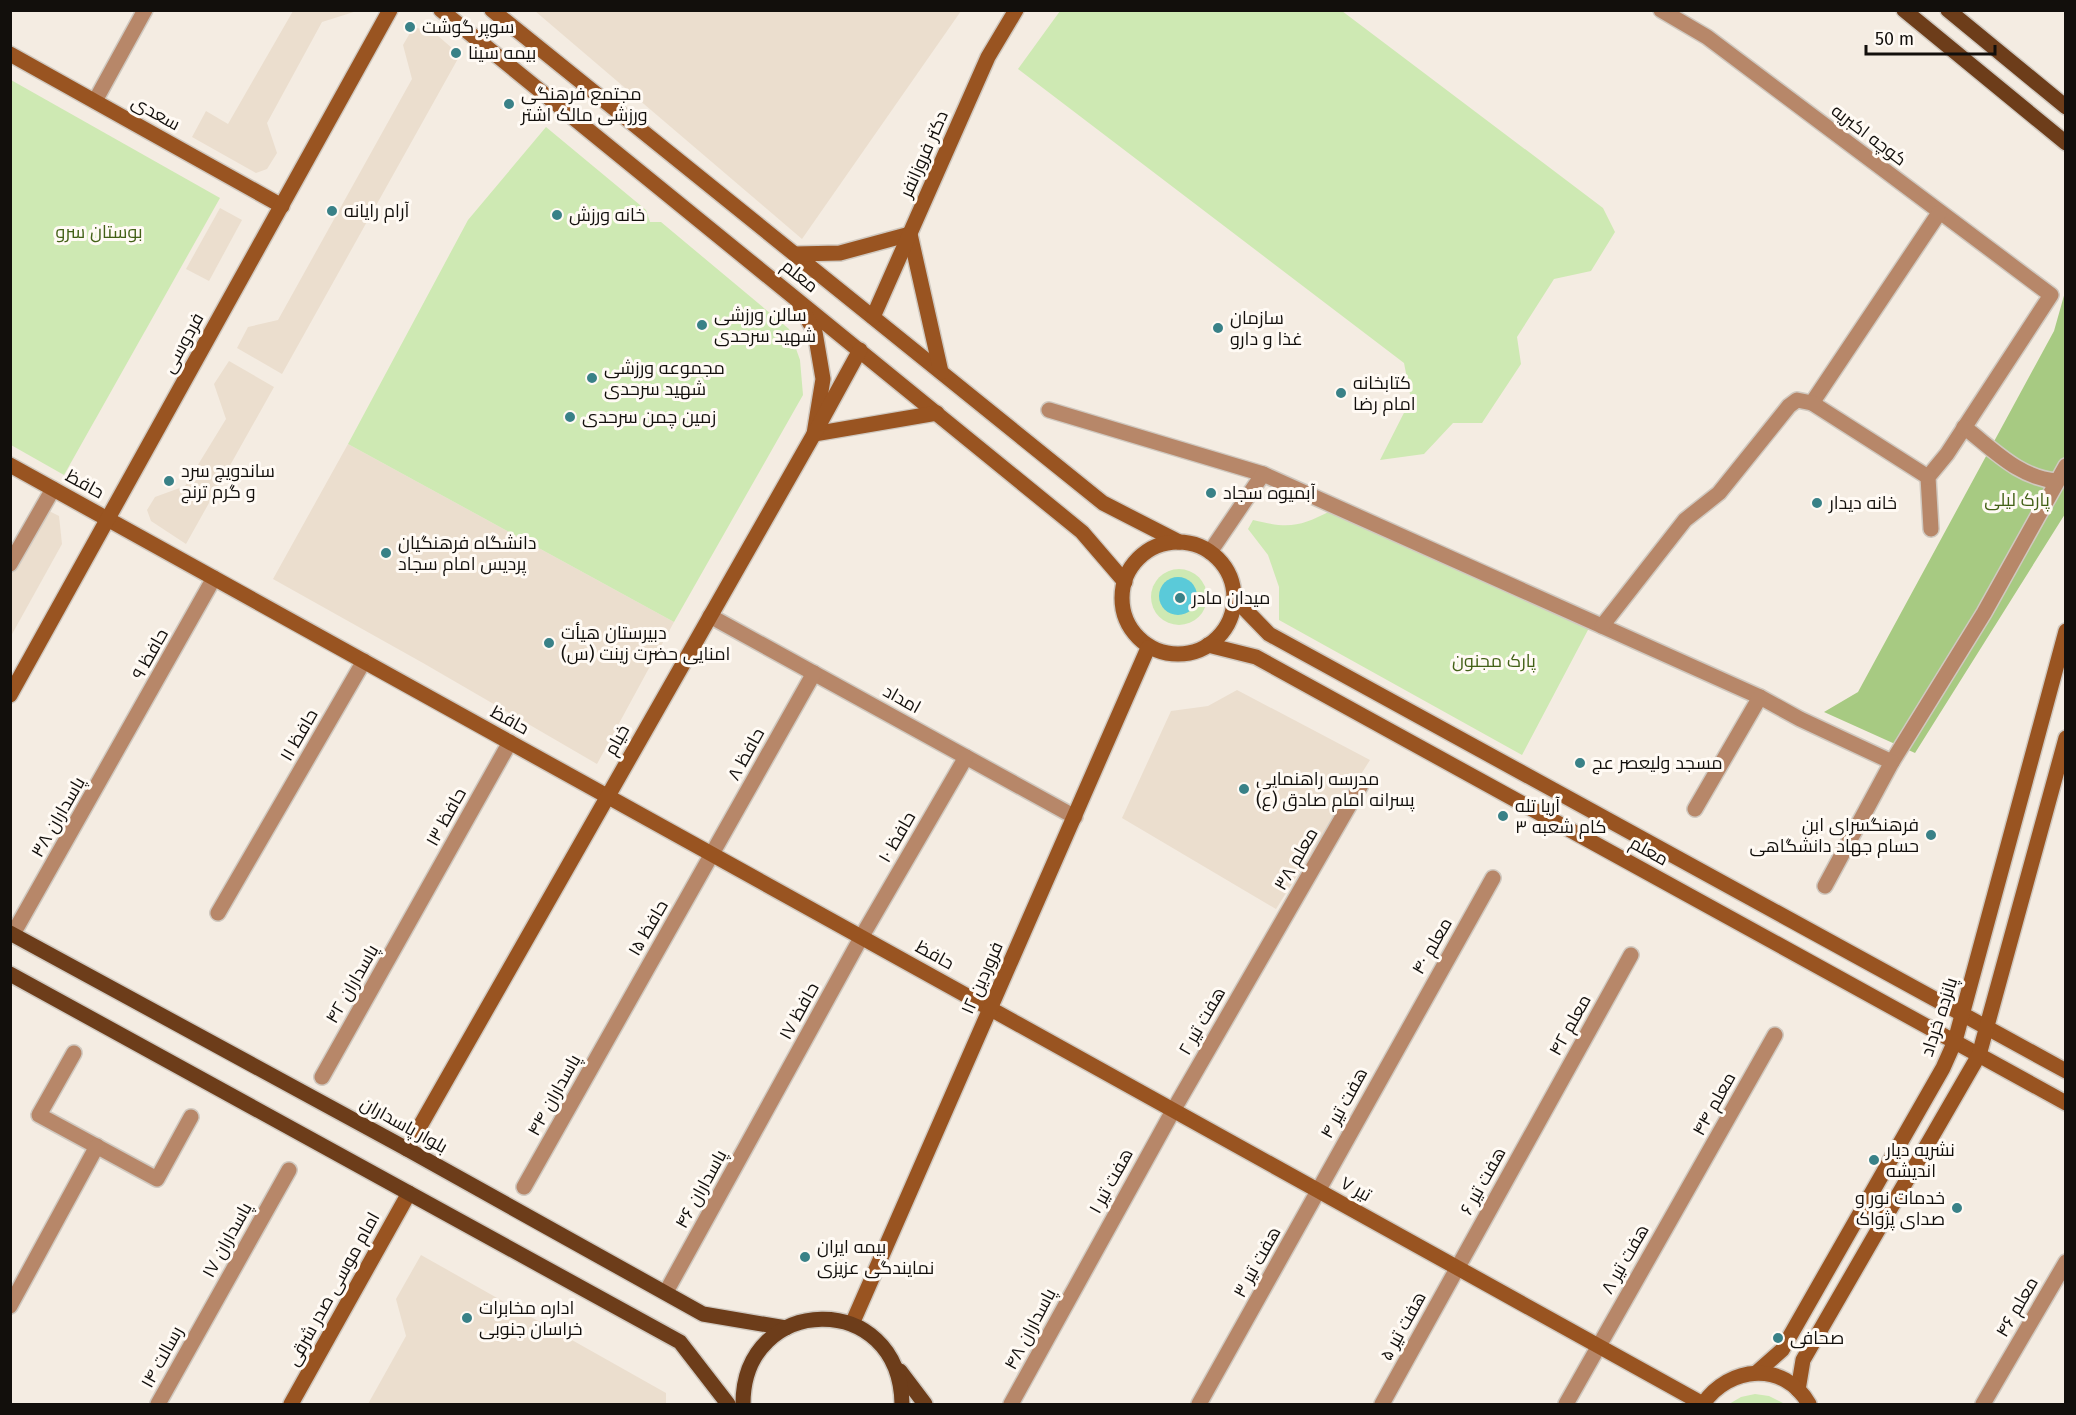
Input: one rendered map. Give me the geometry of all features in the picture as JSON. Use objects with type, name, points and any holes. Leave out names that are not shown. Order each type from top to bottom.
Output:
[{"type":"main road","points":[[1904,10],[2066,142]]},
{"type":"main road","points":[[1951,12],[2066,107]]},
{"type":"main road","name":"بلوار پاسداران","points":[[12,934],[407,1149],[703,1314],[786,1328]]},
{"type":"main road","points":[[10,974],[680,1342],[728,1404]]},
{"type":"main road","points":[[743,1404],[743,1390],[748,1370],[758,1351],[773,1336],[786,1328],[811,1320],[832,1319],[852,1324],[878,1341],[925,1404]]},
{"type":"main road","points":[[896,1367],[902,1387],[902,1404]]},
{"type":"street","points":[[95,101],[145,10]]},
{"type":"street","name":"فردوسی","points":[[10,694],[390,10]]},
{"type":"street","name":"معلم","points":[[441,10],[1082,532],[1125,582]]},
{"type":"street","name":"معلم","points":[[492,10],[1103,503],[1179,542]]},
{"type":"street","name":"دکتر فروزانفر","points":[[873,317],[988,57],[1016,10]]},
{"type":"street","name":"کوچه اکبریه","points":[[1661,10],[1707,37],[2051,295],[1964,427]]},
{"type":"street","name":"سعدی","points":[[10,54],[282,206]]},
{"type":"street","points":[[1812,403],[1939,213]]},
{"type":"street","points":[[795,254],[840,253],[910,234],[940,372]]},
{"type":"street","points":[[794,297],[815,332],[823,380],[814,434],[937,413]]},
{"type":"street","name":"خیام","points":[[407,1149],[860,350]]},
{"type":"street","points":[[1602,626],[1685,520],[1719,494],[1789,406],[1797,400],[1812,403],[1928,477]]},
{"type":"street","points":[[1049,410],[1263,474],[1760,697],[1800,719],[1892,762]]},
{"type":"street","points":[[1931,529],[1928,477],[1947,454],[1964,427],[2023,473],[2057,481]]},
{"type":"street","name":"حافظ","points":[[10,465],[991,1008]]},
{"type":"street","points":[[1825,886],[1892,762],[1984,613],[2066,466]]},
{"type":"street","points":[[1210,552],[1263,474]]},
{"type":"street","points":[[10,564],[53,489]]},
{"type":"street","points":[[1179,542],[1201,546],[1210,552],[1219,559],[1231,577],[1235,599],[1230,621],[1217,639],[1198,651],[1177,655],[1148,648],[1137,638],[1125,619],[1121,597],[1126,576],[1138,557],[1157,545],[1179,542]]},
{"type":"street","name":"حافظ ۹","points":[[119,749],[214,578]]},
{"type":"street","name":"معلم","points":[[1235,599],[1269,634],[2066,1071]]},
{"type":"street","name":"امداد","points":[[710,616],[1075,817]]},
{"type":"street","name":"پانزده خرداد","points":[[1756,1373],[1782,1350],[1943,1068],[1955,1041],[2066,631]]},
{"type":"street","name":"معلم","points":[[1208,645],[1256,657],[2066,1103]]},
{"type":"street","name":"۱۲ فروردین","points":[[852,1324],[1148,648]]},
{"type":"street","name":"حافظ ۱۱","points":[[218,913],[364,661]]},
{"type":"street","name":"حافظ ۸","points":[[713,854],[814,673]]},
{"type":"street","points":[[1695,809],[1760,697]]},
{"type":"street","points":[[1798,1390],[1803,1360],[1979,1055],[2066,738]]},
{"type":"street","name":"حافظ ۱۳","points":[[416,911],[510,742]]},
{"type":"street","name":"پاسداران ۳۸","points":[[12,934],[119,749]]},
{"type":"street","name":"حافظ ۱۰","points":[[862,936],[966,757]]},
{"type":"street","name":"معلم ۳۸","points":[[1264,952],[1361,785]]},
{"type":"street","name":"حافظ ۱۵","points":[[618,1021],[713,854]]},
{"type":"street","name":"معلم ۴۰","points":[[1405,1033],[1493,878]]},
{"type":"street","name":"پاسداران ۴۲","points":[[322,1077],[416,911]]},
{"type":"street","name":"حافظ ۱۷","points":[[770,1104],[862,936]]},
{"type":"street","name":"هفت تیر ۲","points":[[1174,1109],[1264,952]]},
{"type":"street","name":"معلم ۴۲","points":[[1543,1113],[1631,955]]},
{"type":"street","name":"۷ تیر","points":[[991,1008],[1703,1404]]},
{"type":"street","name":"پاسداران ۴۴","points":[[524,1187],[618,1021]]},
{"type":"street","name":"هفت تیر ۴","points":[[1318,1191],[1405,1033]]},
{"type":"street","name":"معلم ۴۴","points":[[1686,1192],[1775,1035]]},
{"type":"street","points":[[74,1053],[39,1115],[157,1179],[191,1117]]},
{"type":"street","name":"پاسداران ۴۶","points":[[666,1292],[770,1104]]},
{"type":"street","name":"هفت تیر ۱","points":[[1083,1271],[1174,1109]]},
{"type":"street","name":"هفت تیر ۶","points":[[1457,1267],[1543,1113]]},
{"type":"street","points":[[10,1306],[97,1146]]},
{"type":"street","name":"پاسداران ۱۷","points":[[200,1329],[289,1170]]},
{"type":"street","name":"هفت تیر ۳","points":[[1199,1404],[1318,1191]]},
{"type":"street","name":"هفت تیر ۸","points":[[1566,1404],[1686,1192]]},
{"type":"street","name":"امام موسی صدر شرقی","points":[[291,1404],[409,1193]]},
{"type":"street","name":"معلم ۴۶","points":[[1983,1404],[2066,1262]]},
{"type":"street","name":"هفت تیر ۵","points":[[1382,1404],[1457,1267]]},
{"type":"street","name":"پاسداران ۴۸","points":[[1011,1404],[1083,1271]]},
{"type":"street","name":"رسالت ۱۴","points":[[158,1404],[200,1329]]},
{"type":"street","points":[[1703,1404],[1725,1381],[1740,1375],[1756,1373],[1778,1378],[1798,1390],[1809,1404]]},
{"type":"shaded area","points":[[293,11],[357,11],[322,22],[267,123],[277,153],[267,169],[256,173],[192,137],[206,111],[228,124]]},
{"type":"shaded area","points":[[535,11],[961,11],[802,239]]},
{"type":"shaded area","points":[[413,28],[430,29],[460,55],[282,374],[237,348],[248,327],[278,320],[412,79],[403,45]]},
{"type":"shaded area","points":[[220,208],[242,220],[209,281],[186,269]]},
{"type":"shaded area","points":[[229,361],[274,387],[186,544],[151,521],[147,510],[155,497],[185,486],[226,419],[214,384]]},
{"type":"shaded area","points":[[348,444],[674,622],[597,764],[273,579]]},
{"type":"shaded area","points":[[45,509],[59,516],[62,544],[11,636],[11,571]]},
{"type":"shaded area","name":"مدرسه راهنمایی پسرانه امام صادق (ع)","points":[[1237,690],[1370,760],[1276,909],[1122,818],[1171,711],[1208,706]]},
{"type":"shaded area","name":"اداره مخابرات خراسان جنوبی","points":[[421,1255],[666,1393],[666,1404],[368,1404],[406,1336],[396,1299]]},
{"type":"green space","points":[[1060,11],[1342,11],[1603,208],[1615,232],[1591,271],[1554,279],[1517,337],[1521,364],[1482,423],[1453,423],[1424,454],[1380,460],[1411,399],[1404,363],[1018,69]]},
{"type":"green space","name":"بوستان سرو","points":[[11,80],[220,198],[64,475],[11,445]]},
{"type":"green space","name":"مجموعه ورزشی شهید سرحدی","points":[[546,127],[646,210],[650,222],[661,222],[789,329],[800,360],[803,395],[674,622],[348,444],[468,220]]},
{"type":"green space","name":"پارک لیلی","points":[[2065,292],[2065,514],[1915,753],[1824,712],[1858,692],[2054,331]]},
{"type":"green space","name":"پارک مجنون","points":[[1332,510],[1589,628],[1522,755],[1279,620],[1279,587],[1268,555],[1248,529],[1253,520],[1276,525],[1294,525]]},
{"type":"green space","points":[[1179,569],[1190,571],[1199,577],[1205,586],[1207,597],[1205,608],[1199,617],[1190,623],[1179,625],[1168,623],[1159,617],[1153,608],[1151,597],[1153,586],[1159,577],[1168,571]]},
{"type":"green space","points":[[1755,1394],[1769,1396],[1785,1404],[1729,1404],[1741,1397]]},
{"type":"water","points":[[1178,577],[1191,583],[1197,596],[1191,609],[1178,615],[1165,609],[1159,596],[1165,583]]},
{"type":"place","name":"سوپر گوشت","points":[[410,27]]},
{"type":"place","name":"بیمه سینا","points":[[456,53]]},
{"type":"place","name":"مجتمع فرهنگی ورزشی مالک اشتر","points":[[509,104]]},
{"type":"place","name":"آرام رایانه","points":[[332,211]]},
{"type":"place","name":"خانه ورزش","points":[[557,215]]},
{"type":"place","name":"سالن ورزشی شهید سرحدی","points":[[702,325]]},
{"type":"place","name":"سازمان غذا و دارو","points":[[1218,328]]},
{"type":"place","name":"مجموعه ورزشی شهید سرحدی","points":[[592,378]]},
{"type":"place","name":"کتابخانه امام رضا","points":[[1341,393]]},
{"type":"place","name":"زمین چمن سرحدی","points":[[570,417]]},
{"type":"place","name":"ساندویچ سرد و گرم ترنج","points":[[169,481]]},
{"type":"place","name":"آبمیوه سجاد","points":[[1211,493]]},
{"type":"place","name":"خانه دیدار","points":[[1817,503]]},
{"type":"place","name":"دانشگاه فرهنگیان پردیس امام سجاد","points":[[386,553]]},
{"type":"place","name":"میدان مادر","points":[[1180,598]]},
{"type":"place","name":"دبیرستان هیأت امنایی حضرت زینت (س)","points":[[549,643]]},
{"type":"place","name":"مسجد ولیعصر عج","points":[[1580,763]]},
{"type":"place","name":"مدرسه راهنمایی پسرانه امام صادق (ع)","points":[[1244,789]]},
{"type":"place","name":"آریا تله کام شعبه ۳","points":[[1503,816]]},
{"type":"place","name":"فرهنگسرای ابن حسام جهاد دانشگاهی","points":[[1931,835]]},
{"type":"place","name":"نشریه دیار اندیشه","points":[[1874,1160]]},
{"type":"place","name":"خدمات نور و صدای پژواک","points":[[1957,1208]]},
{"type":"place","name":"بیمه ایران نمایندگی عزیزی","points":[[805,1257]]},
{"type":"place","name":"اداره مخابرات خراسان جنوبی","points":[[467,1318]]},
{"type":"place","name":"صحافی","points":[[1778,1338]]}]
